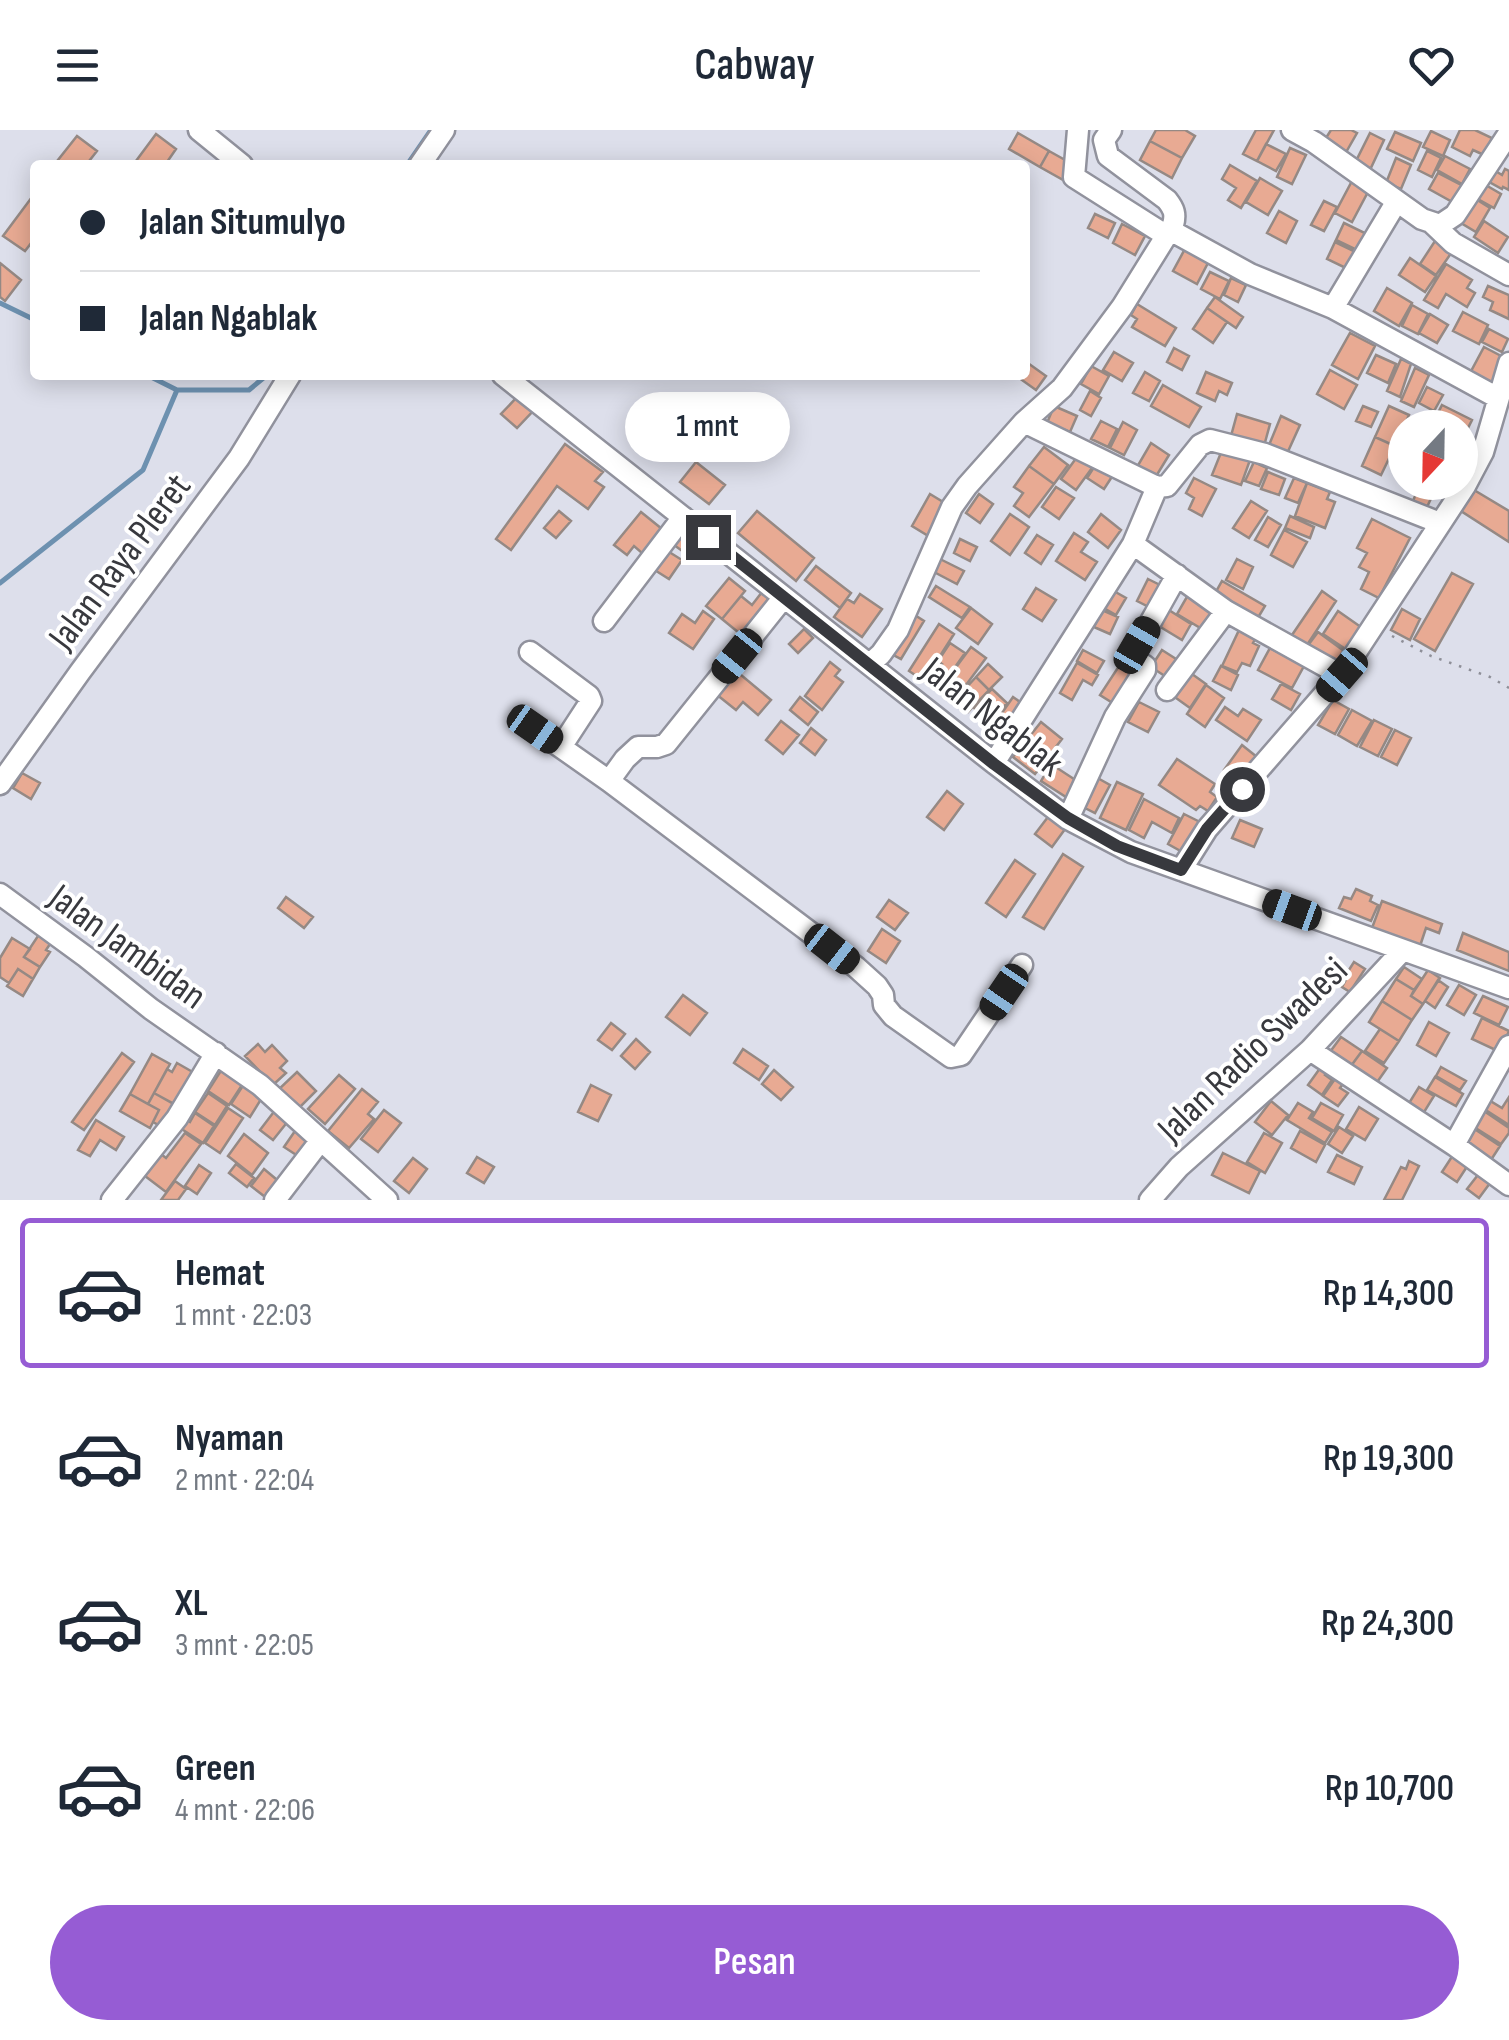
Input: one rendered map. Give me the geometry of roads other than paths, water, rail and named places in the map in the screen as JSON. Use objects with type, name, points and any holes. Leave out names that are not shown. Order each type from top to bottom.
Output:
[{"type":"street","points":[[199,130],[236,160]]},
{"type":"street","points":[[423,160],[444,130]]},
{"type":"street","points":[[870,664],[898,630],[952,506],[1024,422],[1062,388],[1122,306],[1168,233],[1176,216],[1160,194],[1108,156],[1108,135],[1081,130],[1074,178],[1168,233],[1250,274],[1333,308],[1498,398]]},
{"type":"street","points":[[1292,130],[1422,219],[1440,225],[1455,215],[1509,133]]},
{"type":"street","points":[[1333,308],[1397,201]]},
{"type":"street","points":[[1432,223],[1453,242],[1509,276]]},
{"type":"street","points":[[1181,870],[1207,829],[1342,675],[1478,463],[1509,363]]},
{"type":"street","name":"Jalan Raya Pleret","points":[[0,784],[239,458],[287,380]]},
{"type":"street","name":"Jalan Ngablak","points":[[509,380],[994,764],[1068,818],[1117,846],[1509,988]]},
{"type":"street","points":[[1024,422],[1157,488],[1168,486],[1200,445],[1210,440],[1265,454],[1440,523]]},
{"type":"street","points":[[994,764],[1133,544],[1157,488]]},
{"type":"street","points":[[604,620],[684,518]]},
{"type":"street","points":[[1133,544],[1226,611],[1342,675]]},
{"type":"street","points":[[1068,818],[1115,717],[1145,670],[1146,666],[1131,657],[1177,575]]},
{"type":"street","points":[[609,781],[638,747],[666,744],[784,597]]},
{"type":"street","points":[[1167,690],[1226,611]]},
{"type":"street","points":[[530,652],[590,696],[591,701],[561,747]]},
{"type":"street","points":[[535,729],[856,968],[878,986],[884,1005],[893,1016],[951,1057],[960,1056],[1022,965]]},
{"type":"street","name":"Jalan Jambidan","points":[[0,894],[260,1086],[387,1200]]},
{"type":"street","name":"Jalan Radio Swadesi","points":[[1157,1197],[1178,1168],[1310,1050],[1403,950]]},
{"type":"street","points":[[1454,1145],[1509,1046]]},
{"type":"street","points":[[1310,1050],[1509,1185]]},
{"type":"street","name":"Jalan Jambidan","points":[[112,1200],[177,1118],[216,1052]]},
{"type":"street","points":[[274,1200],[321,1140]]},
{"type":"waterway","points":[[410,160],[431,130]]},
{"type":"waterway","points":[[0,303],[30,318]]},
{"type":"waterway","points":[[157,380],[177,390]]},
{"type":"waterway","points":[[0,583],[143,470],[177,390],[249,390],[261,380]]}]
